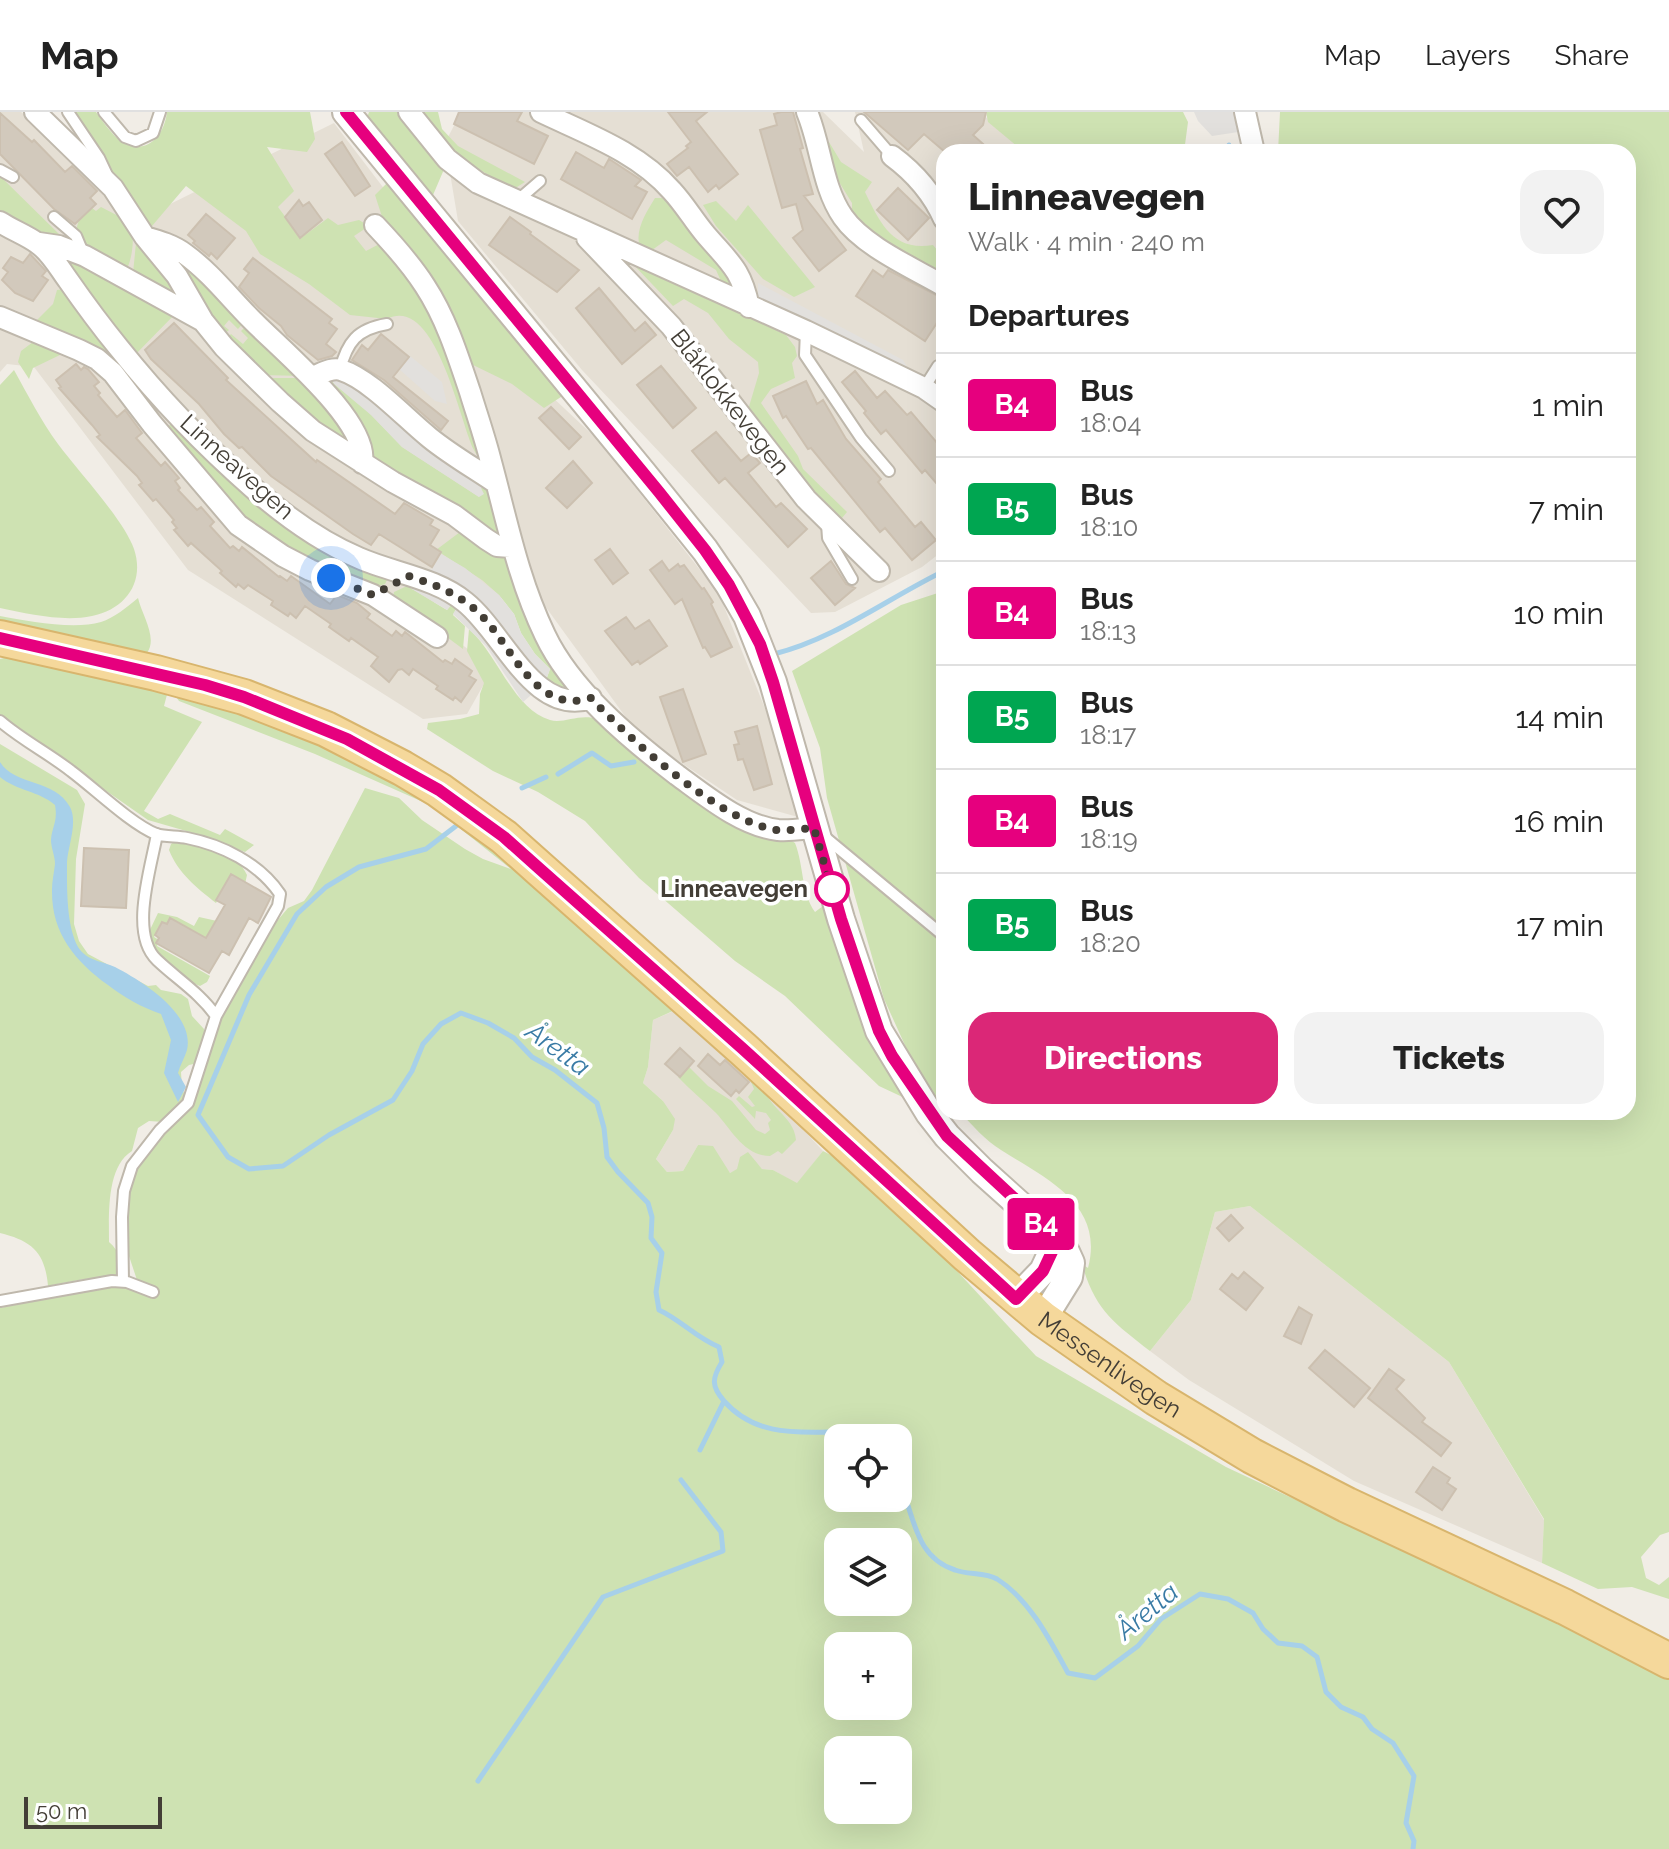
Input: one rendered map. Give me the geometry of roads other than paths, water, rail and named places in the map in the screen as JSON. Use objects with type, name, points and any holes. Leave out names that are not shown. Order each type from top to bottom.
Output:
[{"type":"main road","name":"Messenlivegen","points":[[0,638],[168,676],[244,697],[340,736],[439,790],[504,837],[1029,1309],[1156,1398],[1252,1456],[1347,1505],[1565,1607],[1669,1661]]},
{"type":"street","name":"Linneavegen","points":[[35,112],[113,188],[145,237],[177,276],[203,321],[224,347],[280,402],[313,431],[362,463],[454,515],[497,546],[511,547]]},
{"type":"street","points":[[346,112],[705,550],[747,616],[773,682],[867,1004],[892,1056],[947,1136],[1058,1239],[1071,1263],[1069,1277],[1029,1309]]},
{"type":"street","name":"Blåklokkevegen","points":[[409,112],[436,148],[464,174],[582,232],[806,331],[936,396]]},
{"type":"street","points":[[541,112],[640,162],[659,178],[735,266],[744,284],[749,307]]},
{"type":"street","points":[[807,112],[827,179],[843,217],[862,237],[936,281]]},
{"type":"street","points":[[1245,112],[1252,144]]},
{"type":"street","points":[[892,156],[910,170],[936,201]]},
{"type":"street","name":"Linneavegen","points":[[0,222],[39,243],[59,246],[85,256],[203,321]]},
{"type":"street","points":[[375,225],[426,287],[445,323],[496,483],[511,547],[545,637],[575,680],[642,748],[724,807],[774,830],[814,828]]},
{"type":"street","name":"Blåklokkevegen","points":[[582,232],[671,326],[827,522],[879,571]]},
{"type":"street","points":[[145,237],[182,252],[212,275],[251,319],[312,377],[358,436],[362,463]]},
{"type":"street","name":"Linneavegen","points":[[39,243],[119,349],[157,392],[202,440],[281,510],[334,546],[440,587],[463,600],[481,615],[519,666],[545,692],[568,701],[591,698]]},
{"type":"street","name":"Linneavegen","points":[[0,317],[97,359],[113,373],[238,525],[283,556],[373,595],[437,637]]},
{"type":"street","points":[[312,377],[329,370],[340,370],[377,392],[448,452],[496,483]]},
{"type":"street","points":[[139,404],[157,392]]},
{"type":"street","points":[[373,595],[409,576]]},
{"type":"lane","points":[[68,112],[99,158],[113,188]]},
{"type":"lane","points":[[104,112],[125,137],[136,141],[153,133],[160,112]]},
{"type":"lane","points":[[861,120],[892,156]]},
{"type":"lane","points":[[0,170],[13,177]]},
{"type":"lane","points":[[517,202],[540,181]]},
{"type":"lane","points":[[54,217],[76,236],[85,256]]},
{"type":"lane","points":[[340,370],[346,347],[353,340],[361,333],[387,324]]},
{"type":"lane","points":[[806,331],[805,355],[861,438],[889,471]]},
{"type":"lane","points":[[924,388],[936,369]]},
{"type":"lane","points":[[827,522],[828,538],[852,579]]},
{"type":"lane","points":[[0,721],[157,834],[202,841],[226,851],[270,879],[280,894],[278,906],[216,1016],[188,1103],[160,1130],[132,1166],[124,1191],[123,1281]]},
{"type":"lane","points":[[814,828],[936,929]]},
{"type":"lane","points":[[157,834],[142,921],[144,941],[154,958],[196,992],[216,1016]]},
{"type":"lane","points":[[0,1301],[112,1281],[123,1281],[153,1292]]},
{"type":"water","points":[[0,762],[15,775],[55,792],[70,807],[73,827],[67,862],[67,894],[74,938],[86,955],[115,967],[152,990],[183,1024],[187,1050],[178,1073],[186,1087],[178,1102],[164,1073],[171,1040],[161,1014],[127,998],[96,976],[76,956],[61,932],[52,889],[55,864],[51,840],[55,805],[0,777]]},
{"type":"waterway","points":[[774,654],[840,628],[936,575]]},
{"type":"waterway","points":[[558,774],[592,753],[611,766],[634,762]]},
{"type":"waterway","points":[[522,788],[546,777]]},
{"type":"waterway","name":"Åretta","points":[[456,826],[426,849],[359,867],[326,887],[297,914],[249,995],[198,1115],[228,1157],[249,1169],[283,1166],[329,1135],[393,1100],[412,1071],[423,1044],[441,1024],[461,1013],[488,1023],[514,1038],[532,1057],[555,1070],[597,1103],[607,1157],[648,1203],[652,1217],[651,1238],[662,1253],[656,1292],[659,1310],[719,1347],[722,1362],[714,1382],[724,1401],[735,1412],[759,1425],[785,1431],[824,1432]]},
{"type":"waterway","points":[[700,1450],[724,1401]]},
{"type":"waterway","points":[[478,1781],[603,1597],[723,1551],[721,1532],[681,1480]]},
{"type":"waterway","name":"Åretta","points":[[910,1512],[925,1548],[933,1557],[955,1570],[997,1579],[1019,1598],[1038,1622],[1068,1673],[1095,1678],[1138,1646],[1161,1619],[1200,1594],[1228,1599],[1253,1613],[1263,1629],[1278,1643],[1302,1646],[1317,1657],[1326,1692],[1341,1707],[1363,1717],[1372,1729],[1393,1743],[1414,1776],[1406,1823],[1414,1841],[1413,1849]]},
{"type":"place","name":"Linneavegen","points":[[832,889]]}]
